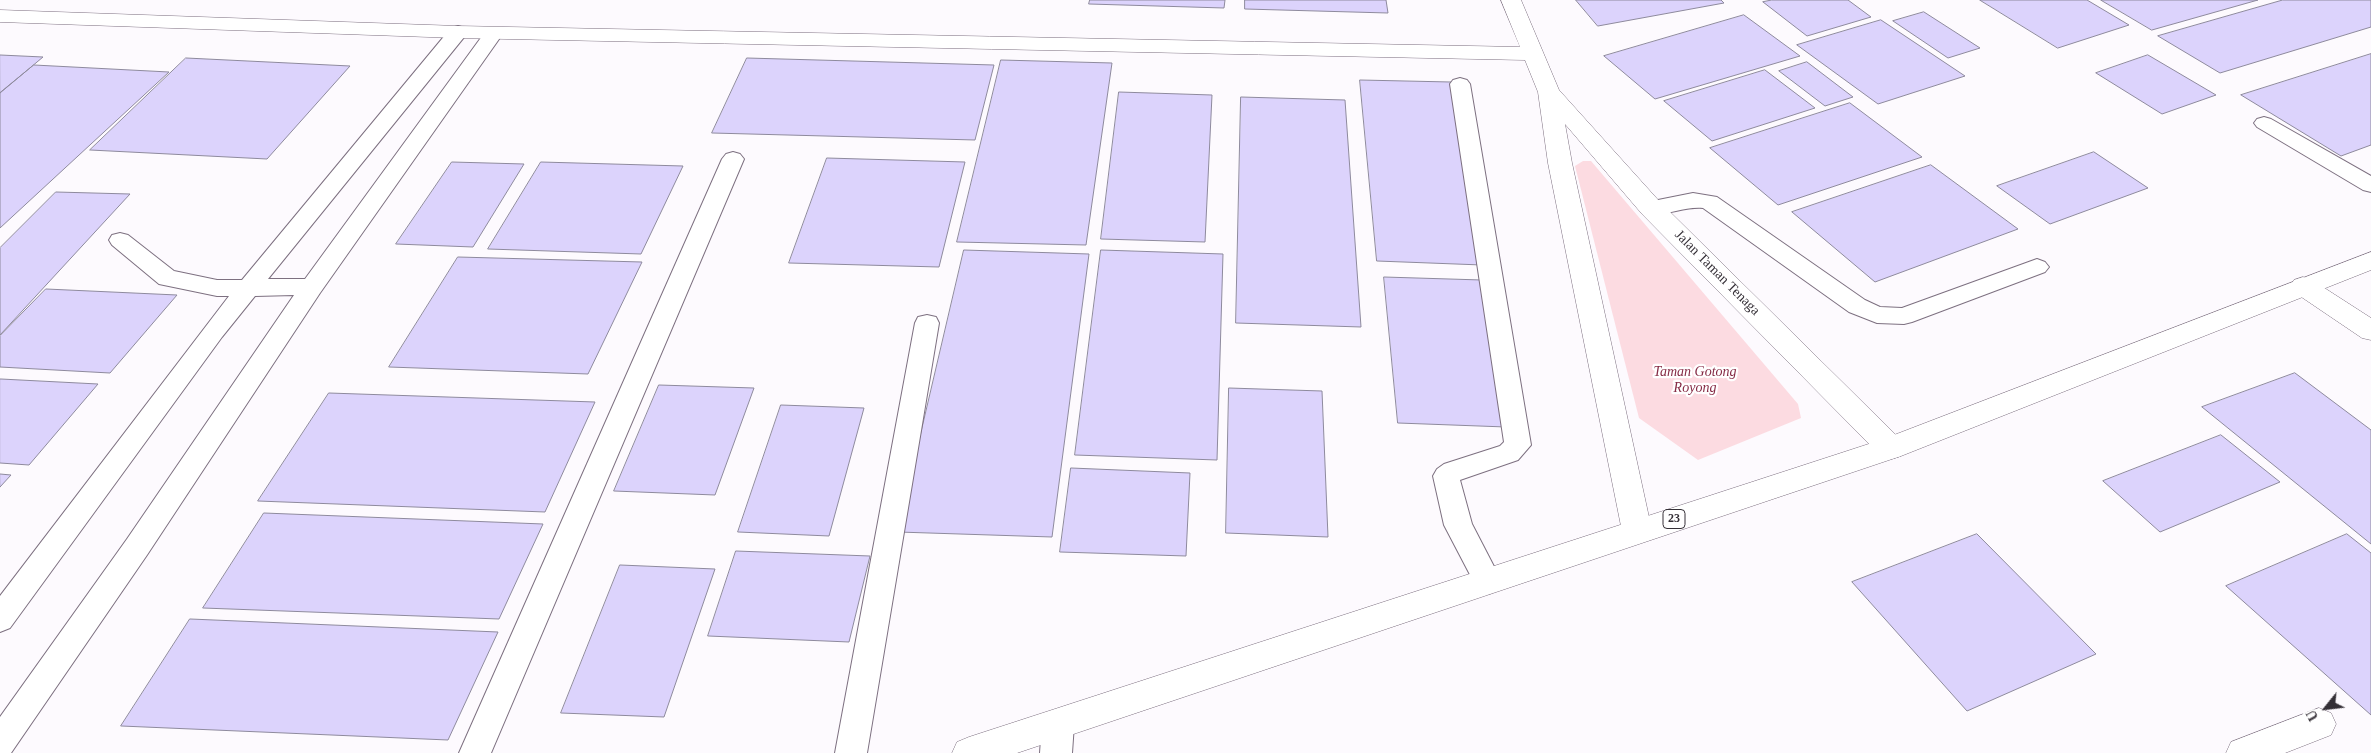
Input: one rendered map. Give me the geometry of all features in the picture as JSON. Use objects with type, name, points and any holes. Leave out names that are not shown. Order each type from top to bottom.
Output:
[{"type":"main road","name":"Jalan Taman Tenaga","points":[[1511,0],[1549,92],[1560,163],[1637,531]]},
{"type":"main road","points":[[0,16],[458,32],[1533,54]]},
{"type":"main road","name":"Jalan Taman Tenaga","points":[[1549,92],[1651,208],[1891,448]]},
{"type":"main road","name":"23","points":[[972,752],[1057,739],[1488,582],[1891,448],[2371,260]]},
{"type":"main road","points":[[2304,286],[2371,331]]},
{"type":"main road","points":[[2243,753],[2319,724]]},
{"type":"lane","points":[[0,619],[213,331],[458,32]]},
{"type":"lane","points":[[0,743],[137,547],[312,287],[495,32]]},
{"type":"lane","points":[[1460,84],[1518,445],[1509,453],[1452,471],[1446,476],[1458,525],[1488,582]]},
{"type":"lane","points":[[2264,123],[2371,185]]},
{"type":"lane","points":[[475,753],[733,159]]},
{"type":"lane","points":[[1651,208],[1693,200],[1709,202],[1857,306],[1877,315],[1904,316],[2037,267]]},
{"type":"lane","points":[[120,240],[167,278],[218,288],[312,287]]},
{"type":"lane","points":[[851,753],[927,323]]},
{"type":"green space","name":"Taman Gotong Royong","points":[[1583,161],[1591,161],[1798,404],[1801,418],[1698,460],[1639,418],[1575,166]]},
{"type":"building","points":[[1090,0],[1225,0],[1224,8],[1089,4]]},
{"type":"building","points":[[1245,0],[1386,0],[1388,13],[1245,9]]},
{"type":"building","points":[[1576,0],[1721,0],[1724,3],[1598,26]]},
{"type":"building","points":[[1772,0],[1848,0],[1871,17],[1807,36],[1763,2]]},
{"type":"building","points":[[1980,0],[2087,0],[2129,25],[2058,48]]},
{"type":"building","points":[[2101,0],[2258,0],[2152,30]]},
{"type":"building","points":[[2283,0],[2371,0],[2371,27],[2220,73],[2158,36]]},
{"type":"building","points":[[1924,12],[1980,48],[1948,58],[1893,21]]},
{"type":"building","points":[[1744,15],[1800,56],[1655,99],[1604,56]]},
{"type":"building","points":[[1881,20],[1965,76],[1878,104],[1797,45]]},
{"type":"building","points":[[2371,54],[2371,145],[2341,156],[2241,95]]},
{"type":"building","points":[[0,55],[43,57],[0,93]]},
{"type":"building","points":[[2148,55],[2216,95],[2162,114],[2096,73]]},
{"type":"building","points":[[186,58],[350,66],[267,159],[90,150]]},
{"type":"building","points":[[747,58],[994,65],[975,140],[712,133]]},
{"type":"building","points":[[1001,60],[1112,63],[1086,245],[957,242]]},
{"type":"building","points":[[1807,62],[1853,97],[1825,106],[1779,71]]},
{"type":"building","points":[[34,65],[169,72],[0,228],[0,93]]},
{"type":"building","points":[[1765,70],[1815,108],[1712,141],[1664,101]]},
{"type":"building","points":[[1360,80],[1451,82],[1482,265],[1377,261]]},
{"type":"building","points":[[1119,92],[1212,95],[1205,242],[1101,239]]},
{"type":"building","points":[[1241,97],[1345,100],[1361,327],[1236,323]]},
{"type":"building","points":[[1850,103],[1922,157],[1778,205],[1710,148]]},
{"type":"building","points":[[2094,152],[2148,188],[2050,224],[1997,186]]},
{"type":"building","points":[[827,158],[965,162],[939,267],[789,263]]},
{"type":"building","points":[[452,162],[524,164],[473,247],[396,244]]},
{"type":"building","points":[[541,162],[683,166],[641,254],[488,249]]},
{"type":"building","points":[[1931,165],[2018,229],[1875,282],[1792,212]]},
{"type":"building","points":[[56,192],[130,194],[0,335],[0,248]]},
{"type":"building","points":[[964,250],[1089,254],[1052,537],[898,532]]},
{"type":"building","points":[[1101,250],[1223,254],[1217,460],[1075,455]]},
{"type":"building","points":[[458,257],[642,262],[588,374],[389,367]]},
{"type":"building","points":[[1384,277],[1482,280],[1506,427],[1398,423]]},
{"type":"building","points":[[46,289],[177,295],[110,373],[0,367],[0,336]]},
{"type":"building","points":[[2295,373],[2371,430],[2371,544],[2202,407]]},
{"type":"building","points":[[0,379],[98,384],[29,465],[0,463]]},
{"type":"building","points":[[659,385],[754,388],[715,495],[614,491]]},
{"type":"building","points":[[1229,388],[1322,391],[1328,537],[1226,533]]},
{"type":"building","points":[[329,393],[595,402],[545,512],[258,501]]},
{"type":"building","points":[[781,405],[864,408],[829,536],[738,532]]},
{"type":"building","points":[[2221,435],[2280,482],[2160,532],[2103,481]]},
{"type":"building","points":[[1071,468],[1190,473],[1186,556],[1060,552]]},
{"type":"building","points":[[0,474],[11,475],[0,487]]},
{"type":"building","points":[[264,513],[543,524],[499,619],[203,608]]},
{"type":"building","points":[[1977,534],[2096,654],[1967,711],[1852,582]]},
{"type":"building","points":[[2347,534],[2371,553],[2371,715],[2226,586]]},
{"type":"building","points":[[736,551],[870,556],[849,642],[708,636]]},
{"type":"building","points":[[620,565],[715,569],[664,717],[561,713]]},
{"type":"building","points":[[190,619],[498,632],[448,740],[121,726]]}]
